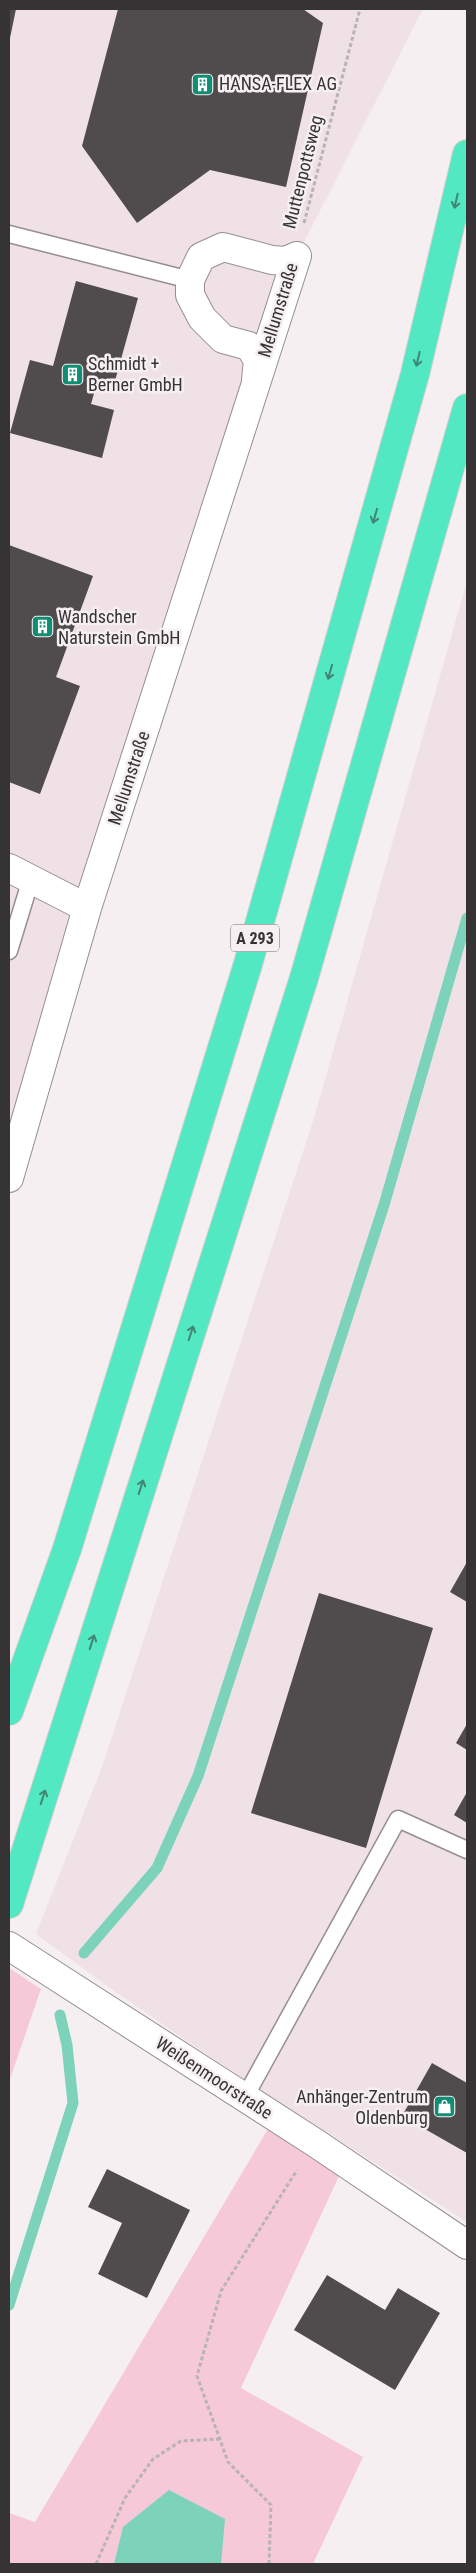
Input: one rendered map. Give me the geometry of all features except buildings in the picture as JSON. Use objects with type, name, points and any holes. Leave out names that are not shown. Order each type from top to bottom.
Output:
[{"type":"highway","name":"A 293","points":[[9,1711],[67,1549],[248,964],[414,374],[467,154]]},
{"type":"highway","points":[[9,1904],[304,978],[467,408]]},
{"type":"street","name":"Mellumstraße","points":[[256,380],[258,360],[249,346],[224,339],[202,318],[190,295],[190,280],[201,257],[223,247],[286,262],[297,256]]},
{"type":"street","name":"Mellumstraße","points":[[9,1178],[87,908],[297,256]]},
{"type":"street","points":[[20,874],[87,908]]},
{"type":"street","name":"Weißenmoorstraße","points":[[9,1946],[314,2142],[467,2245]]},
{"type":"lane","points":[[9,234],[190,280]]},
{"type":"lane","points":[[9,952],[20,874]]},
{"type":"lane","points":[[245,2097],[398,1819],[467,1850]]},
{"type":"path","name":"Muttenpottsweg","points":[[297,256],[360,9]]},
{"type":"path","points":[[270,2564],[270,2505],[228,2462],[196,2376],[220,2291],[314,2142]]},
{"type":"path","points":[[96,2564],[125,2498],[153,2459],[181,2442],[220,2439]]},
{"type":"shaded area","points":[[9,9],[423,9],[297,256],[9,1178]]},
{"type":"shaded area","points":[[467,581],[467,2222],[228,2069],[114,1991],[36,1934],[102,1767],[314,1118]]},
{"type":"shaded area","points":[[9,1968],[41,1989],[9,2082]]},
{"type":"shaded area","points":[[268,2129],[339,2176],[241,2388],[363,2457],[313,2564],[9,2564],[9,2513],[35,2522]]},
{"type":"shaded area","points":[[169,2490],[225,2519],[221,2564],[114,2564],[123,2527]]},
{"type":"waterway","points":[[84,1953],[157,1868],[198,1776],[384,1205],[467,918]]},
{"type":"waterway","points":[[9,2305],[73,2103],[67,2045],[60,2015]]},
{"type":"place","name":"HANSA-FLEX AG","points":[[203,84]]},
{"type":"place","name":"Schmidt + Berner GmbH","points":[[72,374]]},
{"type":"place","name":"Wandscher Naturstein GmbH","points":[[42,627]]},
{"type":"place","name":"Anhänger-Zentrum Oldenburg","points":[[444,2107]]}]
